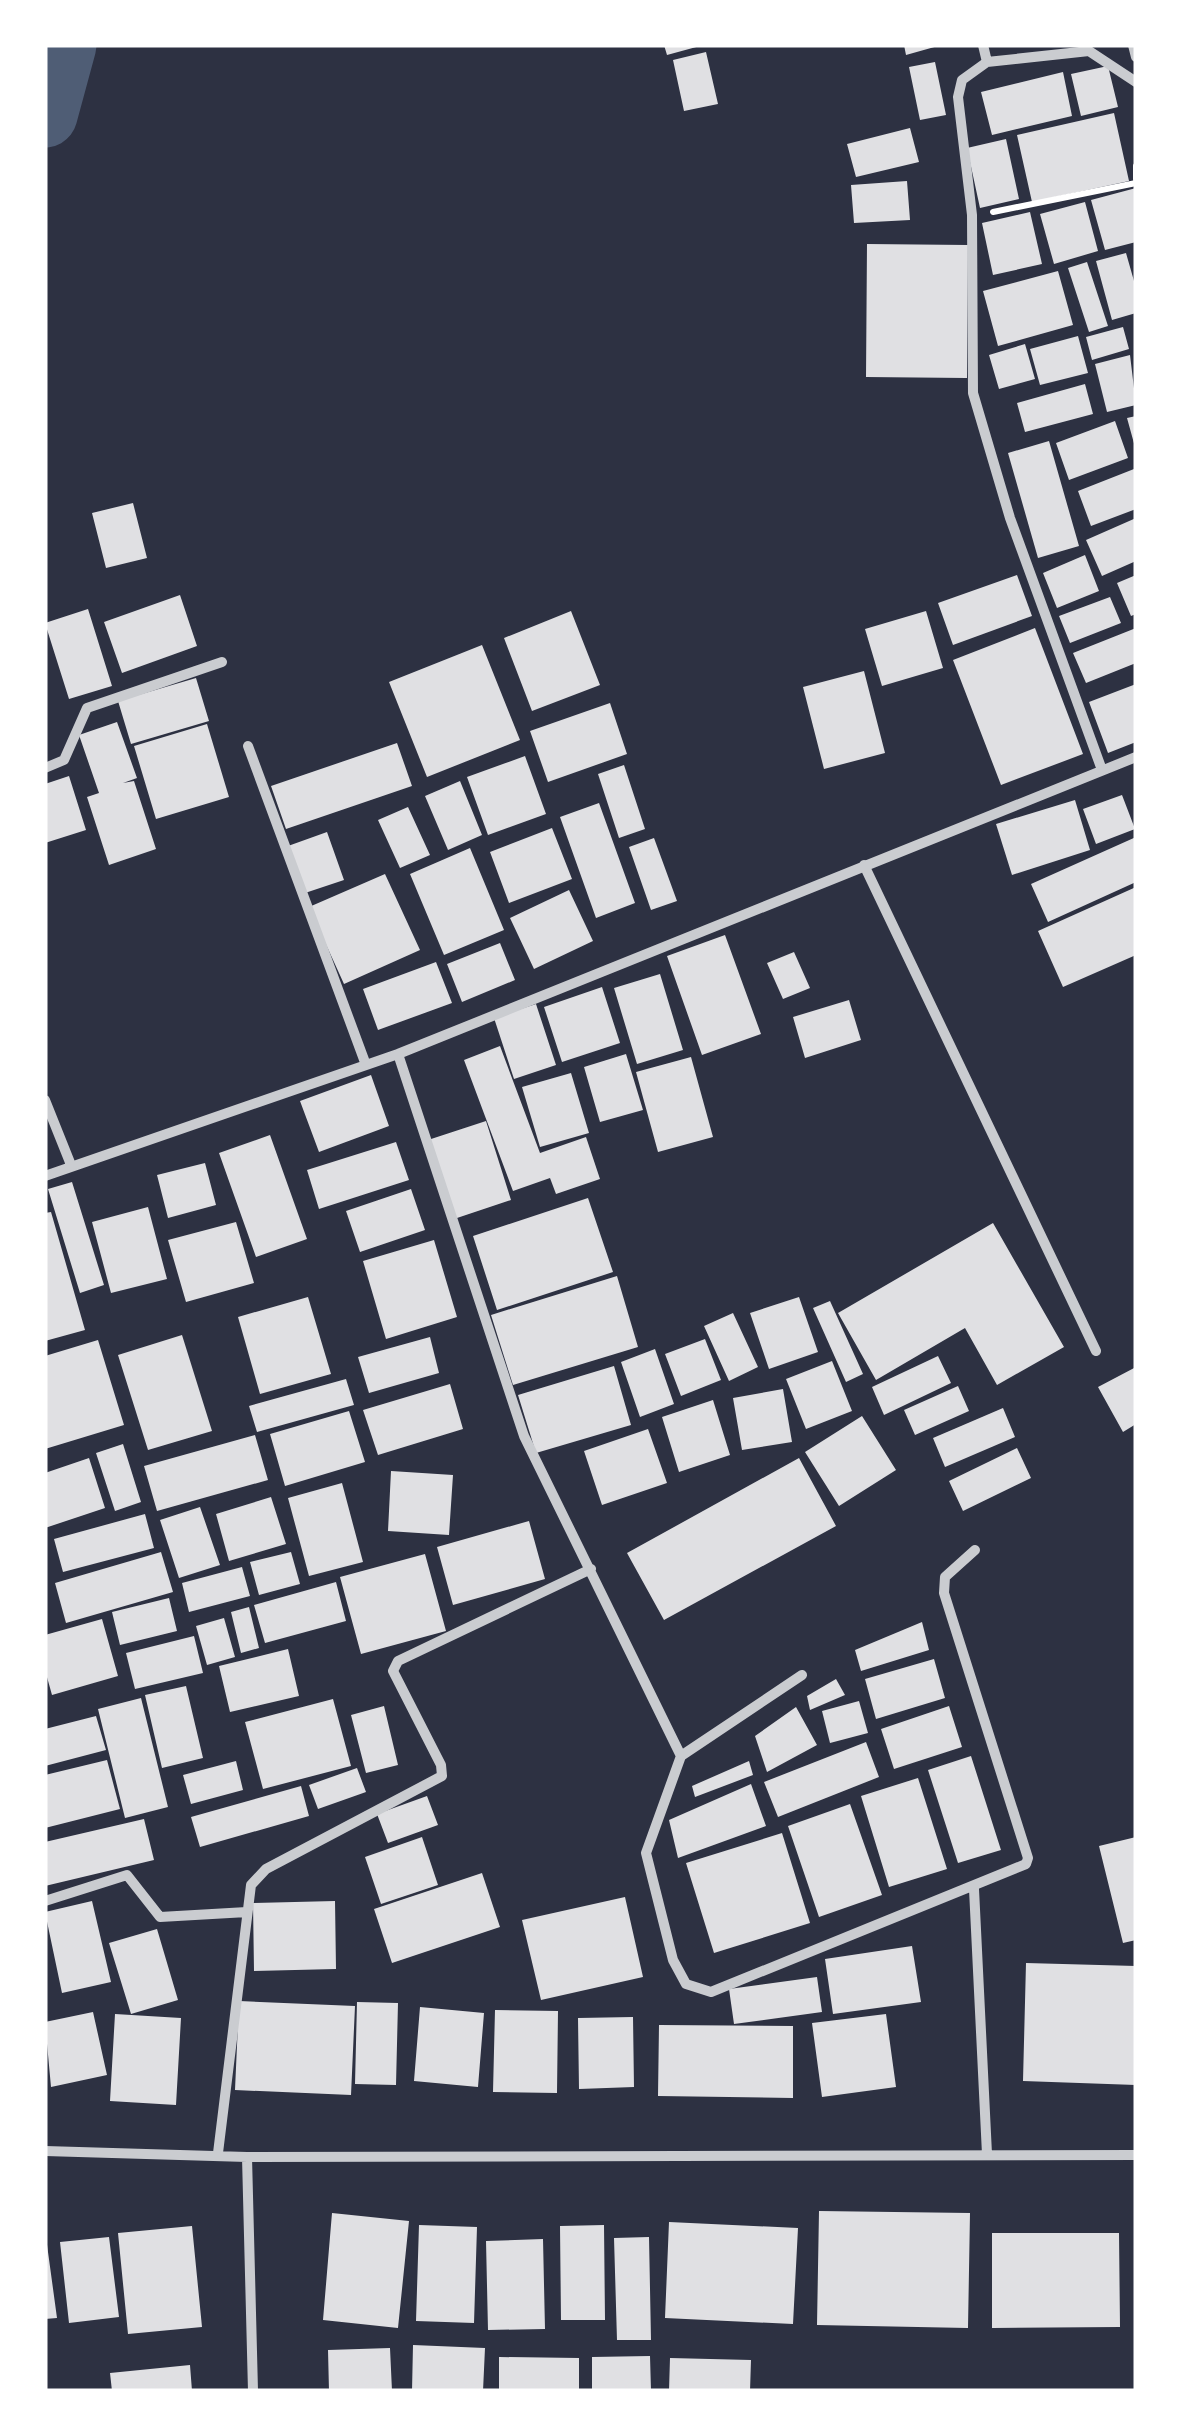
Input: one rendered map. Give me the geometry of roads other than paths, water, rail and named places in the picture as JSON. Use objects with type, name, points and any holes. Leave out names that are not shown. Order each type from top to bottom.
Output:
[{"type":"street","points":[[983,45],[988,62]]},
{"type":"street","points":[[1133,45],[1136,57]]},
{"type":"street","points":[[1102,770],[1010,518],[973,393],[972,215],[958,97],[962,80],[988,62],[1089,51],[1136,82]]},
{"type":"street","points":[[45,768],[64,760],[86,708],[222,662]]},
{"type":"street","points":[[248,746],[366,1065]]},
{"type":"street","points":[[45,1176],[398,1054],[1136,758]]},
{"type":"street","points":[[864,865],[1096,1351]]},
{"type":"street","points":[[398,1054],[524,1436],[682,1756]]},
{"type":"street","points":[[45,1100],[71,1166]]},
{"type":"street","points":[[802,1675],[682,1756],[646,1854],[673,1960],[686,1984],[711,1992],[974,1888],[1021,1868],[1028,1858],[944,1593],[946,1576],[975,1550]]},
{"type":"street","points":[[218,2153],[250,1885],[266,1869],[442,1776],[441,1765],[393,1671],[398,1661],[591,1569]]},
{"type":"street","points":[[45,1901],[128,1876],[160,1917],[247,1912]]},
{"type":"street","points":[[974,1888],[987,2154]]},
{"type":"street","points":[[45,2151],[218,2153],[247,2157],[1136,2155]]},
{"type":"street","points":[[247,2157],[253,2391]]},
{"type":"waterway","points":[[45,115],[64,45]]}]
